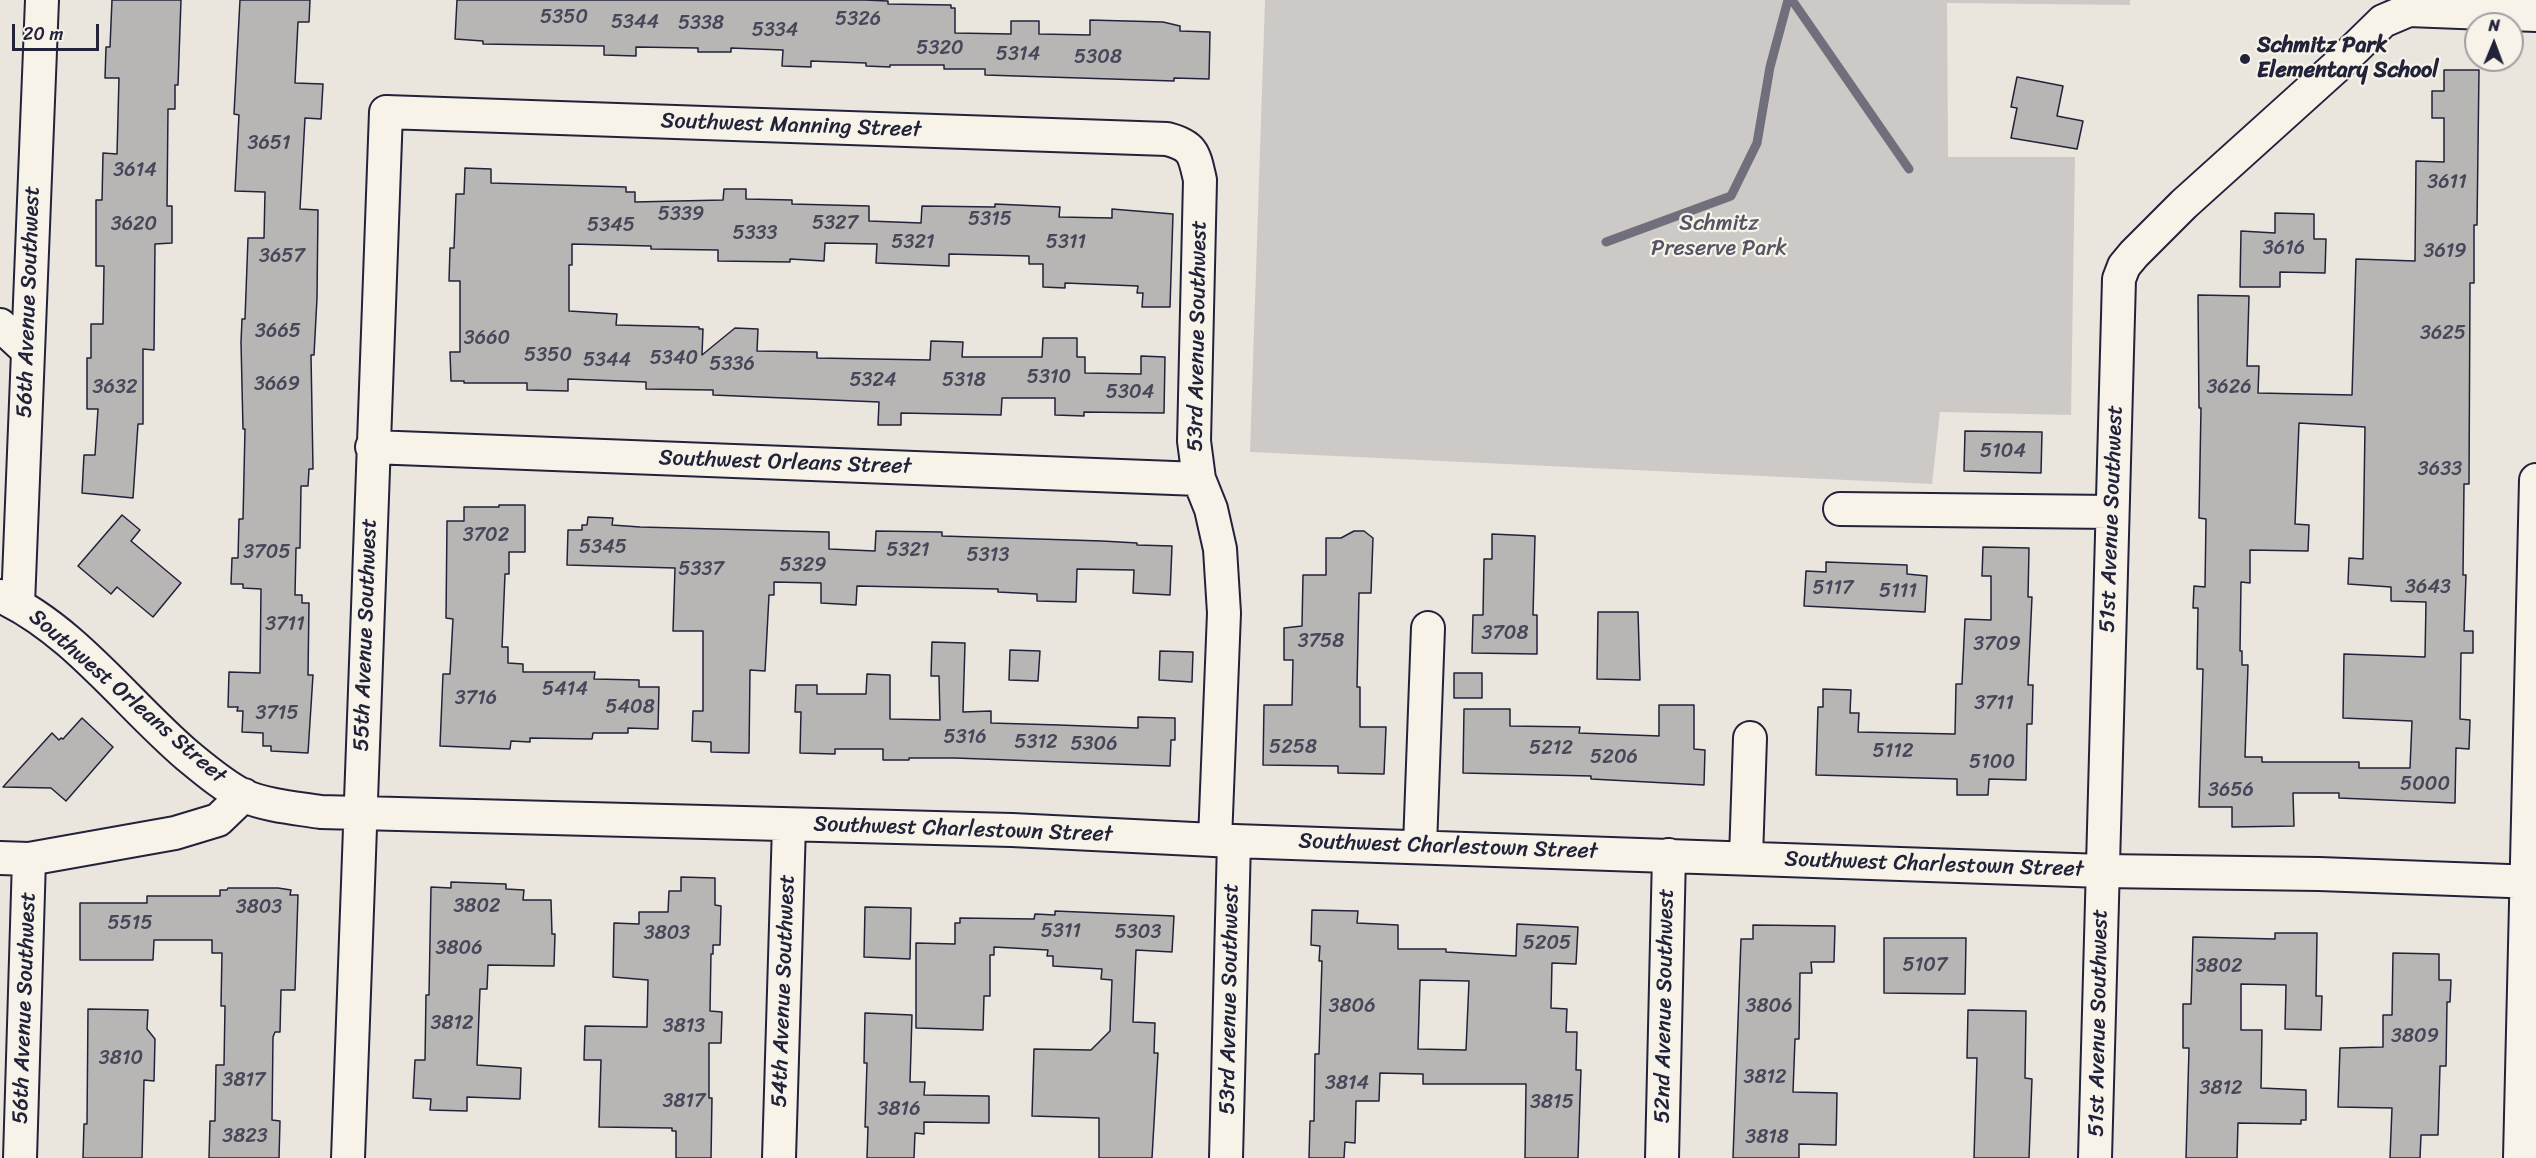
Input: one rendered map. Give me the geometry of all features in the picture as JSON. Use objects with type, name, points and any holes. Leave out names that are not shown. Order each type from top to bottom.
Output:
[{"type":"street","name":"56th Avenue Southwest","points":[[9,600],[27,350],[42,0]]},
{"type":"street","name":"51st Avenue Southwest","points":[[2096,1158],[2119,279],[2124,266],[2184,204],[2328,74],[2382,21],[2409,10],[2536,15]]},
{"type":"street","name":"Southwest Manning Street","points":[[386,112],[1167,139],[1182,143],[1193,152]]},
{"type":"street","name":"55th Avenue Southwest","points":[[348,1158],[372,447],[386,112]]},
{"type":"street","name":"53rd Avenue Southwest","points":[[1193,152],[1200,180],[1194,441],[1198,479],[1211,509],[1220,549],[1224,613],[1226,1158]]},
{"type":"street","points":[[0,325],[27,350]]},
{"type":"street","name":"Southwest Orleans Street","points":[[372,447],[1198,479]]},
{"type":"street","points":[[2520,1158],[2531,882],[2536,480]]},
{"type":"street","points":[[1840,509],[2112,512]]},
{"type":"street","name":"Southwest Orleans Street","points":[[9,600],[68,641],[168,739],[194,761],[244,795],[279,805],[321,812],[360,813]]},
{"type":"street","points":[[1420,846],[1428,628]]},
{"type":"street","points":[[1746,858],[1750,738]]},
{"type":"street","points":[[15,858],[175,833],[218,820],[244,795]]},
{"type":"street","name":"Southwest Charlestown Street","points":[[360,813],[1012,830],[1225,840],[2103,871],[2319,874],[2531,882]]},
{"type":"street","name":"54th Avenue Southwest","points":[[779,1158],[789,825]]},
{"type":"street","name":"52nd Avenue Southwest","points":[[1662,1158],[1669,855]]},
{"type":"street","name":"56th Avenue Southwest","points":[[15,858],[20,1158]]},
{"type":"green space","name":"Schmitz Preserve Park","points":[[1265,0],[2130,0],[2130,5],[1947,3],[1948,157],[2075,157],[2071,415],[1940,412],[1932,484],[1250,452]]},
{"type":"building","points":[[112,0],[181,0],[178,85],[175,85],[175,109],[168,109],[167,206],[172,206],[172,243],[155,244],[154,350],[143,349],[143,424],[138,424],[133,498],[82,493],[84,455],[95,455],[98,409],[87,409],[87,358],[91,358],[91,324],[103,324],[104,266],[96,266],[96,200],[102,200],[103,153],[117,154],[119,78],[105,78],[106,47],[110,47]]},
{"type":"building","points":[[240,0],[310,0],[309,22],[298,22],[295,83],[323,84],[321,119],[305,118],[300,209],[318,210],[317,298],[314,355],[311,355],[313,469],[309,469],[308,486],[301,486],[300,548],[296,548],[295,595],[302,595],[302,603],[309,603],[308,675],[313,675],[308,753],[271,751],[271,746],[263,746],[263,733],[242,732],[243,711],[237,711],[238,707],[228,707],[229,672],[260,673],[261,589],[243,588],[243,584],[231,584],[232,558],[238,558],[239,519],[243,519],[245,429],[243,429],[241,342],[242,319],[245,319],[248,238],[264,238],[265,192],[235,191],[239,115],[234,114]]},
{"type":"building","points":[[457,0],[865,0],[888,1],[888,4],[951,5],[951,8],[955,8],[955,33],[1011,34],[1011,21],[1039,21],[1039,34],[1090,35],[1090,20],[1163,22],[1180,26],[1180,31],[1210,32],[1209,79],[1174,78],[1174,81],[985,75],[985,69],[944,69],[944,65],[890,65],[890,67],[866,66],[866,63],[811,61],[811,67],[782,66],[783,50],[731,48],[731,52],[698,52],[698,48],[636,47],[636,56],[604,55],[604,46],[483,44],[483,41],[455,39]]},
{"type":"building","points":[[2444,70],[2479,72],[2477,225],[2474,225],[2474,283],[2470,283],[2469,484],[2464,484],[2463,575],[2466,575],[2464,631],[2473,631],[2473,653],[2461,653],[2460,719],[2470,720],[2469,749],[2456,748],[2455,803],[2339,798],[2339,793],[2293,793],[2294,826],[2232,827],[2232,807],[2199,807],[2203,669],[2197,669],[2198,608],[2193,608],[2194,586],[2205,587],[2206,519],[2199,518],[2201,408],[2199,408],[2198,295],[2249,296],[2247,366],[2259,366],[2258,393],[2352,395],[2356,259],[2415,261],[2416,161],[2444,162],[2444,118],[2432,118],[2432,91],[2444,91]],"holes":[[[2299,423],[2365,427],[2363,559],[2349,558],[2348,584],[2391,587],[2391,601],[2426,602],[2425,657],[2344,654],[2343,718],[2412,721],[2410,768],[2359,768],[2359,762],[2262,762],[2262,757],[2245,757],[2248,665],[2242,665],[2242,651],[2240,651],[2241,582],[2250,583],[2250,550],[2308,551],[2309,525],[2295,524]]]},
{"type":"building","points":[[2017,77],[2063,86],[2057,116],[2083,121],[2077,149],[2011,138],[2017,108],[2011,107]]},
{"type":"building","points":[[465,168],[491,169],[491,183],[626,187],[626,192],[635,192],[635,202],[723,200],[724,189],[746,189],[746,199],[792,200],[792,204],[869,206],[869,221],[921,223],[922,206],[995,207],[995,204],[1060,207],[1059,217],[1112,218],[1112,209],[1173,214],[1170,307],[1142,307],[1143,293],[1137,293],[1138,286],[1065,283],[1065,288],[1043,287],[1043,264],[1029,264],[1029,256],[949,254],[949,266],[876,263],[877,244],[825,243],[824,261],[790,259],[790,262],[718,261],[718,250],[572,244],[572,265],[569,265],[569,311],[617,314],[616,325],[699,327],[703,329],[702,355],[735,328],[758,329],[757,351],[817,352],[817,358],[930,360],[931,341],[963,342],[962,357],[1042,357],[1043,338],[1077,338],[1077,357],[1085,357],[1085,373],[1141,374],[1141,356],[1165,357],[1164,413],[1084,412],[1084,416],[1055,415],[1055,398],[1002,398],[1001,415],[901,413],[901,425],[878,425],[879,402],[713,395],[713,390],[646,389],[646,382],[568,379],[568,391],[527,390],[527,383],[451,381],[450,352],[460,352],[460,281],[449,281],[450,248],[454,248],[456,194],[464,194]]},
{"type":"building","points":[[2275,213],[2314,214],[2314,239],[2326,239],[2325,273],[2280,272],[2280,287],[2240,287],[2241,231],[2275,233]]},
{"type":"building","points":[[1965,431],[2042,432],[2041,473],[1964,471]]},
{"type":"building","points":[[499,505],[525,505],[525,552],[509,552],[509,574],[505,574],[502,647],[508,647],[508,663],[523,664],[523,672],[595,672],[594,679],[639,680],[639,687],[659,687],[658,729],[628,728],[628,733],[593,733],[592,739],[530,738],[530,742],[511,741],[510,749],[440,746],[443,674],[450,674],[453,619],[446,618],[447,521],[464,521],[464,507],[499,507]]},
{"type":"building","points":[[122,515],[140,530],[131,541],[181,583],[153,617],[117,587],[111,594],[78,566]]},
{"type":"building","points":[[588,517],[613,518],[612,525],[640,527],[829,532],[829,549],[875,551],[876,531],[942,532],[942,536],[1102,541],[1172,546],[1170,595],[1133,593],[1134,570],[1077,569],[1076,602],[1037,601],[1037,594],[998,592],[998,589],[857,586],[856,605],[821,603],[821,583],[774,582],[774,595],[769,595],[765,671],[750,670],[749,753],[711,752],[711,742],[692,741],[693,711],[703,711],[703,631],[673,631],[675,568],[567,565],[568,530],[582,530],[582,525],[587,525]]},
{"type":"building","points":[[1354,531],[1364,531],[1373,538],[1371,593],[1359,593],[1357,687],[1360,687],[1360,727],[1386,727],[1384,774],[1338,773],[1338,766],[1263,765],[1264,705],[1292,705],[1293,660],[1284,660],[1284,628],[1302,626],[1303,575],[1326,575],[1326,538],[1341,538]]},
{"type":"building","points":[[1492,534],[1535,536],[1533,615],[1537,615],[1537,654],[1472,653],[1473,615],[1483,615],[1484,559],[1492,559]]},
{"type":"building","points":[[1983,547],[2029,548],[2028,597],[2032,597],[2028,685],[2033,685],[2032,724],[2027,724],[2026,780],[1989,779],[1988,795],[1957,795],[1957,779],[1816,775],[1818,707],[1823,707],[1823,689],[1851,690],[1850,713],[1859,713],[1858,732],[1955,734],[1956,684],[1962,684],[1965,619],[1991,620],[1991,576],[1982,576]]},
{"type":"building","points":[[1826,562],[1907,565],[1907,574],[1927,576],[1925,612],[1804,606],[1806,571],[1826,572]]},
{"type":"building","points":[[1598,612],[1638,612],[1640,680],[1597,679]]},
{"type":"building","points":[[932,642],[965,643],[963,712],[991,711],[991,723],[1138,728],[1138,717],[1175,718],[1175,740],[1171,740],[1170,766],[955,758],[883,760],[883,749],[835,749],[835,754],[800,753],[801,712],[795,712],[796,685],[817,685],[817,694],[866,694],[867,674],[890,675],[890,719],[940,720],[939,676],[931,676]]},
{"type":"building","points":[[1010,650],[1040,651],[1038,681],[1009,680]]},
{"type":"building","points":[[1160,651],[1193,652],[1192,682],[1159,680]]},
{"type":"building","points":[[1454,673],[1482,673],[1482,698],[1454,698]]},
{"type":"building","points":[[1659,705],[1694,705],[1694,749],[1705,750],[1704,785],[1591,779],[1591,776],[1463,773],[1464,709],[1510,709],[1510,726],[1580,727],[1579,733],[1659,736]]},
{"type":"building","points":[[82,718],[113,747],[66,801],[51,788],[3,787],[52,733],[59,740],[63,739]]},
{"type":"building","points":[[681,877],[715,878],[715,905],[721,906],[720,945],[713,945],[713,954],[711,954],[710,1011],[722,1012],[721,1043],[709,1043],[709,1098],[712,1098],[711,1158],[676,1158],[676,1131],[672,1131],[672,1128],[599,1127],[601,1060],[584,1060],[585,1026],[647,1027],[648,980],[613,977],[614,923],[639,924],[639,912],[668,912],[669,891],[681,891]]},
{"type":"building","points":[[451,882],[506,884],[506,889],[524,890],[523,900],[551,900],[552,934],[555,934],[554,966],[488,965],[487,989],[480,989],[477,1065],[521,1068],[520,1099],[467,1097],[467,1111],[430,1110],[431,1099],[413,1098],[415,1060],[425,1060],[431,887],[451,888]]},
{"type":"building","points":[[278,888],[291,890],[290,895],[298,895],[295,990],[281,990],[280,1032],[275,1032],[273,1037],[272,1120],[280,1121],[279,1158],[209,1158],[210,1121],[215,1121],[216,1065],[224,1065],[225,1006],[221,1006],[222,953],[212,953],[212,940],[154,940],[153,960],[80,960],[80,903],[147,903],[147,896],[220,896],[220,890]]},
{"type":"building","points":[[865,907],[911,908],[910,959],[864,957]]},
{"type":"building","points":[[1312,910],[1358,911],[1357,923],[1398,925],[1398,949],[1446,949],[1446,952],[1516,956],[1517,924],[1578,927],[1576,964],[1552,963],[1551,1008],[1567,1009],[1566,1032],[1577,1032],[1576,1070],[1581,1070],[1578,1158],[1525,1158],[1526,1084],[1423,1084],[1423,1074],[1380,1073],[1379,1101],[1356,1101],[1355,1143],[1345,1142],[1344,1158],[1309,1158],[1310,1121],[1314,1121],[1315,1054],[1319,1054],[1322,961],[1319,961],[1320,946],[1311,945]],"holes":[[[1420,980],[1469,981],[1466,1050],[1418,1049]]]},
{"type":"building","points":[[1055,911],[1174,916],[1172,952],[1136,950],[1133,1022],[1155,1023],[1154,1053],[1158,1053],[1152,1158],[1099,1158],[1099,1118],[1032,1116],[1034,1049],[1091,1050],[1110,1031],[1112,980],[1101,979],[1102,969],[1053,966],[1053,956],[1047,956],[1048,950],[994,947],[994,955],[990,955],[990,996],[984,996],[983,1030],[916,1028],[916,943],[955,944],[955,923],[960,923],[960,918],[1034,919],[1035,914],[1055,915]]},
{"type":"building","points":[[1753,925],[1835,926],[1834,962],[1811,962],[1812,973],[1800,973],[1799,1039],[1795,1039],[1793,1092],[1837,1093],[1836,1145],[1799,1144],[1799,1158],[1733,1158],[1741,939],[1753,939]]},
{"type":"building","points":[[2275,933],[2317,933],[2316,996],[2322,996],[2321,1030],[2285,1029],[2286,985],[2241,984],[2241,1030],[2262,1030],[2261,1088],[2306,1090],[2306,1120],[2301,1120],[2301,1124],[2238,1123],[2237,1158],[2186,1158],[2189,1048],[2183,1048],[2183,1004],[2191,1004],[2193,937],[2275,939]]},
{"type":"building","points":[[1884,938],[1966,938],[1965,994],[1884,993]]},
{"type":"building","points":[[2393,953],[2439,954],[2439,980],[2451,980],[2450,1002],[2447,1002],[2446,1066],[2440,1066],[2438,1135],[2421,1135],[2420,1158],[2390,1158],[2392,1108],[2338,1107],[2340,1048],[2383,1047],[2383,1015],[2392,1015]]},
{"type":"building","points":[[88,1009],[148,1010],[147,1029],[155,1039],[154,1081],[144,1080],[142,1158],[83,1158],[84,1124],[87,1124]]},
{"type":"building","points":[[1968,1010],[2026,1011],[2025,1078],[2032,1079],[2029,1158],[1974,1158],[1977,1058],[1967,1058]]},
{"type":"building","points":[[865,1013],[912,1015],[910,1082],[925,1082],[924,1095],[989,1096],[989,1123],[924,1122],[924,1134],[915,1133],[914,1158],[867,1158]]},
{"type":"waterway","points":[[1606,242],[1731,196],[1757,143],[1770,67],[1788,0]]},
{"type":"waterway","points":[[1792,0],[1909,169]]},
{"type":"place","name":"Schmitz Park Elementary School","points":[[2245,59]]}]
